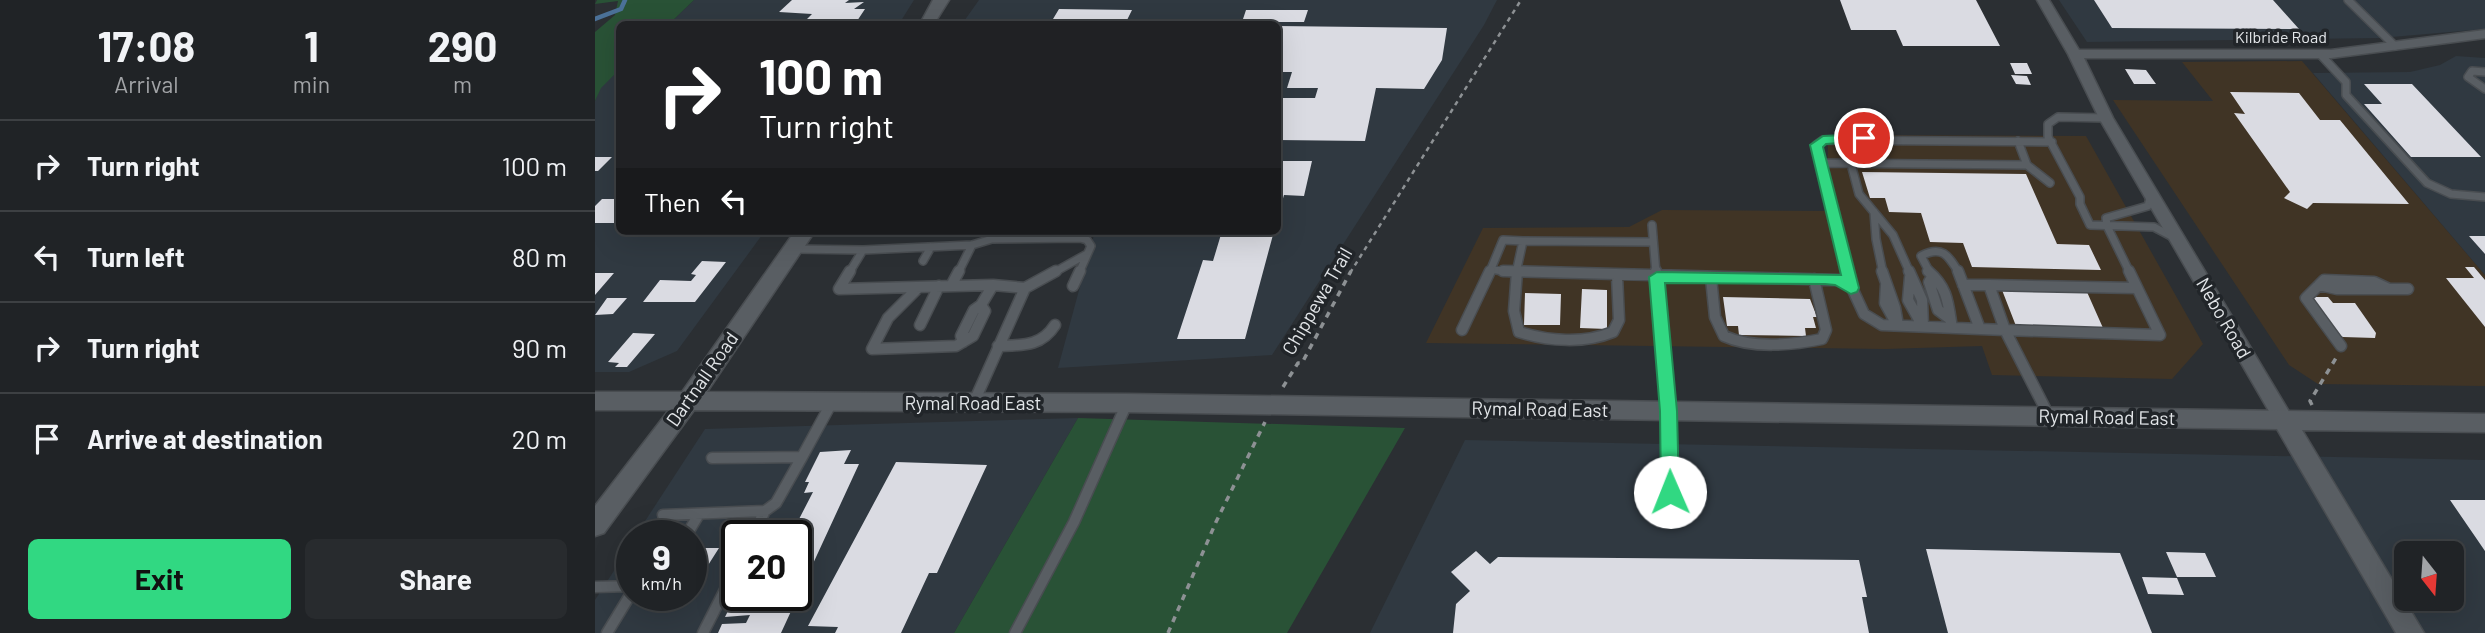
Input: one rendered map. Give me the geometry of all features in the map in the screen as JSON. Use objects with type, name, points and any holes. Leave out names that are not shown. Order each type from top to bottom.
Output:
[{"type":"main road","points":[[929,21],[941,0]]},
{"type":"main road","name":"Dartnall Road","points":[[595,525],[688,402],[802,235]]},
{"type":"main road","name":"Rymal Road East","points":[[595,401],[1127,403],[2485,423]]},
{"type":"main road","name":"Nebo Road","points":[[2284,421],[2411,633]]},
{"type":"street","name":"Nebo Road","points":[[2043,0],[2075,54],[2106,118],[2284,421]]},
{"type":"street","name":"Kilbride Road","points":[[2075,54],[2320,54],[2485,34]]},
{"type":"lane","points":[[2348,0],[2395,46]]},
{"type":"lane","points":[[2320,54],[2346,82],[2346,95],[2418,176],[2451,194],[2485,197]]},
{"type":"lane","points":[[2485,72],[2472,71],[2468,77],[2485,89]]},
{"type":"lane","points":[[2106,118],[2058,117],[2048,124],[2049,137],[2080,197],[2080,204],[2089,225],[2154,227],[2178,241]]},
{"type":"lane","points":[[2052,142],[1838,138],[1823,140],[1816,145],[1851,288],[1864,314],[1882,325],[1951,324],[1980,329],[2076,330],[2160,335],[2107,226],[2106,218],[2113,213],[2133,212],[2148,206],[2151,194]]},
{"type":"lane","points":[[2018,141],[2027,165],[2050,183]]},
{"type":"lane","points":[[1821,163],[2027,165]]},
{"type":"lane","points":[[1851,164],[1859,194],[1893,235],[1910,277],[1908,300],[1923,326]]},
{"type":"lane","points":[[1874,212],[1874,237],[1886,284],[1885,303],[1898,325]]},
{"type":"lane","points":[[1652,225],[1669,411],[1670,492]]},
{"type":"lane","points":[[792,249],[863,250],[972,245],[992,239],[1080,238],[1087,240],[1091,246],[1073,286]]},
{"type":"lane","points":[[1462,330],[1503,240],[1653,242]]},
{"type":"lane","points":[[1523,241],[1516,273],[1515,322],[1519,332],[1531,337],[1599,338],[1612,335],[1618,327],[1617,276]]},
{"type":"lane","points":[[951,286],[972,245]]},
{"type":"lane","points":[[923,261],[931,247]]},
{"type":"lane","points":[[889,261],[895,248]]},
{"type":"lane","points":[[863,250],[839,289],[876,285],[993,285],[1025,288],[1087,254]]},
{"type":"lane","points":[[1951,324],[1938,310],[1929,282],[1932,277],[1923,266],[1921,256],[1928,250],[1939,250],[1952,259],[1980,329]]},
{"type":"lane","points":[[1491,269],[1516,273],[1839,280],[1851,288]]},
{"type":"lane","points":[[1711,278],[1717,325],[1724,336],[1739,341],[1810,343],[1822,339],[1826,330],[1814,279]]},
{"type":"lane","points":[[2341,346],[2306,298],[2319,285],[2325,280],[2374,282],[2389,289],[2407,289]]},
{"type":"lane","points":[[914,285],[888,318],[872,349],[939,349],[964,342],[961,336],[974,310],[981,305],[993,285]]},
{"type":"lane","points":[[1963,285],[2057,289],[2136,288]]},
{"type":"lane","points":[[1989,285],[2005,330],[2049,416]]},
{"type":"lane","points":[[920,325],[939,286]]},
{"type":"lane","points":[[974,403],[1025,288]]},
{"type":"lane","points":[[998,346],[1039,344],[1049,338],[1055,325]]},
{"type":"lane","points":[[760,520],[765,511],[776,503],[832,402]]},
{"type":"lane","points":[[1015,633],[1074,522],[1127,403]]},
{"type":"lane","points":[[712,458],[802,457]]},
{"type":"lane","points":[[663,515],[765,511]]},
{"type":"lane","points":[[695,520],[699,514]]},
{"type":"lane","points":[[595,587],[616,586]]},
{"type":"lane","points":[[703,633],[721,598]]},
{"type":"lane","points":[[607,633],[620,611]]},
{"type":"path","name":"Chippewa Trail","points":[[1168,633],[1216,522],[1273,405],[1298,363],[1303,363],[1354,266],[1521,0]]},
{"type":"path","points":[[2320,421],[2309,401],[2330,370],[2341,346]]},
{"type":"shaded area","points":[[694,0],[914,0],[901,21],[672,21]]},
{"type":"shaded area","points":[[979,0],[1497,0],[1484,25],[1272,355],[1058,368],[1094,235],[1281,235],[1281,21],[964,21]]},
{"type":"shaded area","points":[[2059,0],[2485,0],[2485,29],[2380,38],[2087,42]]},
{"type":"shaded area","points":[[2456,56],[2485,58],[2485,275],[2313,73],[2410,72],[2440,65]]},
{"type":"shaded area","points":[[2302,61],[2485,275],[2485,386],[2318,384],[2289,365],[2113,100],[2213,101],[2182,62]]},
{"type":"shaded area","points":[[616,73],[616,235],[762,235],[677,351],[629,372],[595,372],[595,101],[600,88]]},
{"type":"shaded area","points":[[1828,135],[2086,136],[2203,344],[2172,379],[1992,375],[1982,346],[1885,349],[1426,343],[1483,228],[1629,227],[1662,210],[1827,211]]},
{"type":"shaded area","points":[[1078,418],[954,633],[595,633],[595,600],[616,568],[616,611],[707,611],[707,520],[646,520],[705,429]]},
{"type":"shaded area","points":[[1465,440],[2485,460],[2485,633],[1370,633]]},
{"type":"green space","points":[[597,0],[694,0],[672,21],[616,21],[616,73],[601,88],[595,101],[595,32],[615,15],[618,1],[595,4]]},
{"type":"green space","points":[[1078,418],[1405,428],[1287,633],[954,633]]},
{"type":"building","points":[[792,0],[849,0],[845,3],[864,2],[854,9],[865,9],[857,21],[805,21],[812,14],[779,12]]},
{"type":"building","points":[[1840,0],[1976,0],[2000,46],[1903,46],[1896,30],[1851,30]]},
{"type":"building","points":[[2094,0],[2273,0],[2299,29],[2112,28]]},
{"type":"building","points":[[1059,9],[1132,10],[1126,21],[1052,21]]},
{"type":"building","points":[[1246,10],[1308,10],[1304,22],[1242,21]]},
{"type":"building","points":[[1281,26],[1447,28],[1442,60],[1424,89],[1376,88],[1365,141],[1281,140],[1281,98],[1315,98],[1318,88],[1287,88],[1292,72],[1281,72]]},
{"type":"building","points":[[2010,63],[2027,63],[2032,74],[2015,74]]},
{"type":"building","points":[[2125,69],[2146,70],[2156,84],[2134,84]]},
{"type":"building","points":[[2011,75],[2027,76],[2031,85],[2016,84]]},
{"type":"building","points":[[2364,84],[2412,84],[2481,157],[2411,157],[2364,104],[2382,104]]},
{"type":"building","points":[[2230,92],[2299,93],[2320,120],[2340,120],[2409,204],[2313,203],[2307,209],[2284,198],[2290,192],[2234,113],[2245,114]]},
{"type":"building","points":[[595,157],[612,157],[595,171]]},
{"type":"building","points":[[1281,161],[1312,161],[1304,196],[1284,195],[1281,205]]},
{"type":"building","points":[[1862,172],[2026,174],[2057,244],[2089,245],[2101,270],[1972,267],[1963,243],[1930,242],[1921,213],[1889,212],[1885,198],[1870,198]]},
{"type":"building","points":[[602,199],[616,199],[616,223],[595,223],[595,206]]},
{"type":"building","points":[[1221,235],[1273,235],[1245,339],[1177,339],[1203,260],[1213,261]]},
{"type":"building","points":[[2469,236],[2485,236],[2485,254]]},
{"type":"building","points":[[702,261],[726,262],[695,302],[643,302],[660,280],[691,281],[696,275],[691,274]]},
{"type":"building","points":[[2465,267],[2474,267],[2485,280],[2485,327],[2446,278],[2474,278]]},
{"type":"building","points":[[595,273],[614,273],[595,295]]},
{"type":"building","points":[[1582,289],[1607,290],[1607,329],[1580,328]]},
{"type":"building","points":[[2002,290],[2087,292],[2103,328],[2016,326]]},
{"type":"building","points":[[1525,293],[1561,294],[1560,325],[1524,325]]},
{"type":"building","points":[[1723,297],[1810,299],[1817,317],[1813,317],[1816,328],[1805,328],[1806,336],[1739,335],[1738,326],[1727,326]]},
{"type":"building","points":[[2313,297],[2328,297],[2333,303],[2355,303],[2376,333],[2375,338],[2343,337],[2334,333],[2313,302],[2316,302]]},
{"type":"building","points":[[607,298],[627,298],[613,314],[595,315]]},
{"type":"building","points":[[633,333],[655,334],[627,367],[615,367],[619,363],[608,362]]},
{"type":"building","points":[[851,450],[844,464],[859,464],[812,566],[812,520],[799,520],[813,492],[804,493],[809,482],[805,482],[820,452]]},
{"type":"building","points":[[896,462],[987,465],[937,573],[929,573],[901,633],[835,633],[838,627],[808,626]]},
{"type":"building","points":[[2450,500],[2485,500],[2485,551]]},
{"type":"building","points":[[707,548],[719,548],[707,567]]},
{"type":"building","points":[[1926,549],[2120,553],[2152,633],[1948,633]]},
{"type":"building","points":[[1476,551],[1490,564],[1498,557],[1859,560],[1867,597],[1862,597],[1869,633],[1453,633],[1456,604],[1470,591],[1451,572]]},
{"type":"building","points":[[2166,552],[2205,553],[2216,577],[2177,577]]},
{"type":"building","points":[[2142,577],[2177,578],[2184,595],[2148,594]]},
{"type":"building","points":[[728,611],[791,611],[781,633],[718,633],[722,624],[746,623],[750,615],[725,617]]},
{"type":"waterway","points":[[595,19],[621,9],[625,0]]},
{"type":"route","points":[[1670,492],[1669,411],[1657,277],[1825,279],[1839,280],[1851,288],[1816,145],[1823,140],[1864,138]]}]
